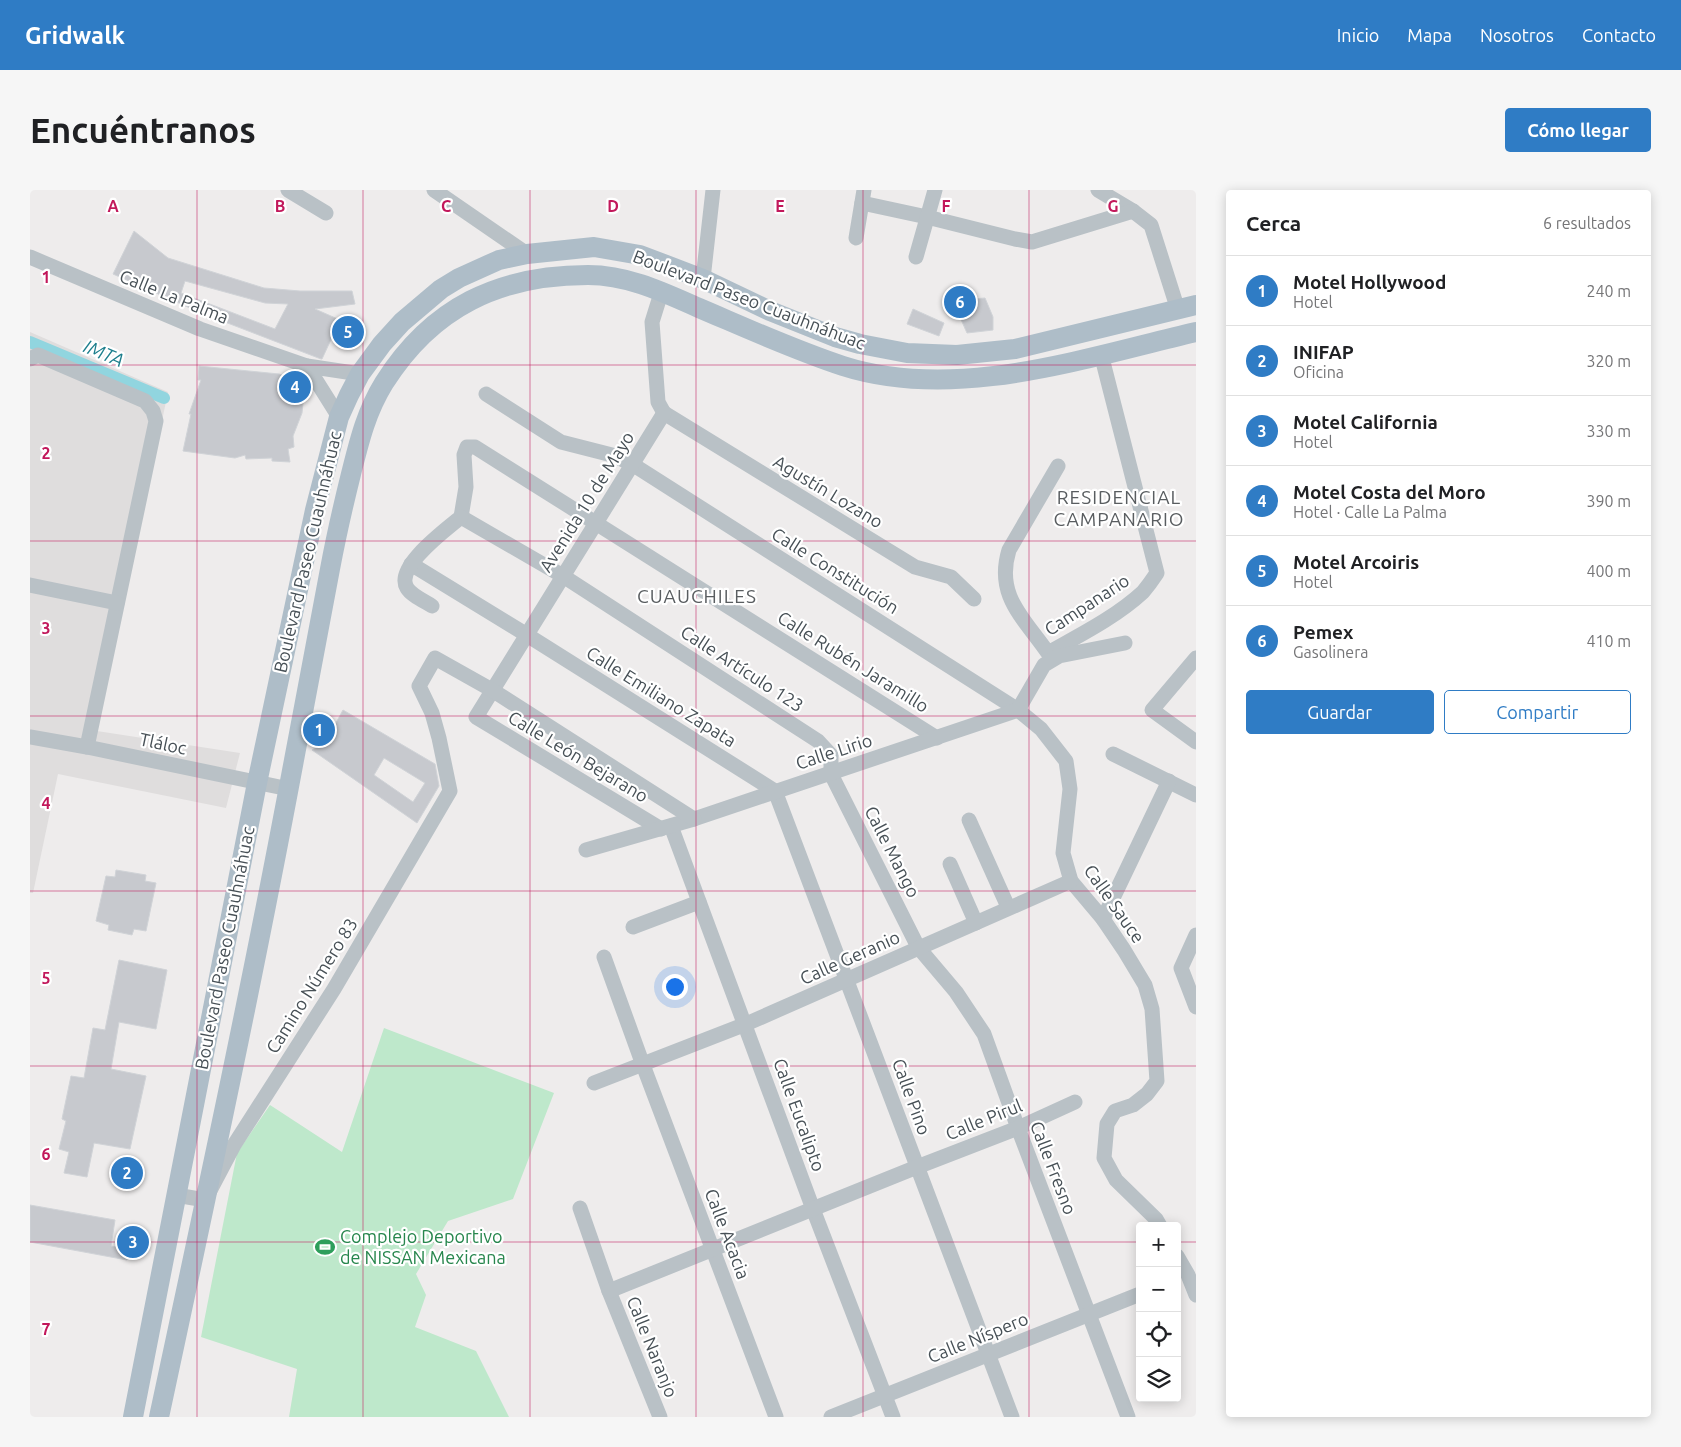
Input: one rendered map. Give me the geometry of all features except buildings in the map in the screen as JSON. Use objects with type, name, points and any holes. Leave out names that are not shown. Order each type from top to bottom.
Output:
[{"type":"main road","name":"Boulevard Paseo Cuauhnáhuac","points":[[133,1417],[257,783],[315,510],[339,417],[360,374],[382,344],[402,322],[459,278],[499,260],[557,249],[594,247],[640,256],[703,279],[770,311],[835,337],[908,353],[957,355],[1015,349],[1187,307]]},
{"type":"main road","name":"Boulevard Paseo Cuauhnáhuac","points":[[159,1417],[289,789],[341,513],[362,427],[376,397],[397,364],[413,345],[453,309],[479,295],[502,287],[561,276],[596,275],[636,282],[662,290],[810,354],[848,368],[905,379],[962,380],[1027,372],[1196,332]]},
{"type":"street","points":[[288,190],[326,213]]},
{"type":"street","points":[[434,190],[527,254]]},
{"type":"street","points":[[703,279],[713,190]]},
{"type":"street","points":[[916,257],[935,190]]},
{"type":"street","points":[[1098,190],[1133,211],[1151,225],[1187,307]]},
{"type":"street","points":[[856,238],[863,197],[927,217],[1032,242],[1133,211]]},
{"type":"street","name":"Calle La Palma","points":[[30,257],[200,329],[307,366],[360,374]]},
{"type":"street","points":[[662,290],[652,322],[658,402],[664,413]]},
{"type":"street","name":"Campanario","points":[[1058,466],[1009,550],[1005,562],[1005,585],[1013,606],[1048,653],[1088,631],[1130,602],[1144,591],[1157,573],[1101,354]]},
{"type":"street","points":[[34,357],[149,406],[156,421],[87,747]]},
{"type":"street","points":[[307,366],[339,417]]},
{"type":"street","name":"Calle Constitución","points":[[486,394],[560,442],[612,455],[632,464],[1018,710]]},
{"type":"street","name":"Avenida 10 de Mayo","points":[[476,717],[664,413]]},
{"type":"street","name":"Agustín Lozano","points":[[664,413],[915,567],[951,577],[974,598]]},
{"type":"street","name":"Calle Rubén Jaramillo","points":[[461,518],[466,487],[464,455],[467,447],[475,447],[937,738]]},
{"type":"street","points":[[432,606],[408,590],[405,584],[406,573],[411,564],[429,543],[461,518]]},
{"type":"street","name":"Calle Artículo 123","points":[[461,518],[563,576],[818,741],[831,755],[831,774]]},
{"type":"street","name":"Calle Emiliano Zapata","points":[[411,564],[775,791]]},
{"type":"street","points":[[30,586],[117,603]]},
{"type":"street","points":[[1018,710],[1044,665],[1059,656],[1125,643]]},
{"type":"street","name":"Camino Número 83","points":[[205,1200],[234,1145],[334,989],[450,791],[432,713],[419,686],[435,658],[492,690]]},
{"type":"street","points":[[1196,658],[1152,710],[1196,742]]},
{"type":"street","points":[[492,690],[694,819]]},
{"type":"street","name":"Calle Lirio","points":[[586,850],[694,819],[1018,710]]},
{"type":"street","name":"Calle Sauce","points":[[1018,710],[1041,729],[1066,761],[1070,788],[1063,854],[1070,881],[1103,919],[1124,950],[1145,985],[1152,1009],[1156,1081],[1147,1094],[1133,1105],[1115,1112],[1107,1124],[1104,1158],[1116,1180],[1158,1222]]},
{"type":"street","name":"Calle León Bejarano","points":[[476,717],[666,827]]},
{"type":"street","name":"Tláloc","points":[[30,737],[289,789]]},
{"type":"street","points":[[1113,754],[1196,795]]},
{"type":"street","name":"Calle Mango","points":[[831,774],[918,948]]},
{"type":"street","points":[[1103,919],[1169,781]]},
{"type":"street","name":"Calle Pino","points":[[775,791],[1012,1417]]},
{"type":"street","points":[[970,820],[1008,907]]},
{"type":"street","name":"Calle Eucalipto","points":[[666,827],[699,902],[746,1024],[813,1209],[893,1417]]},
{"type":"street","points":[[950,864],[976,923]]},
{"type":"street","name":"Calle Geranio","points":[[594,1082],[643,1065],[746,1024],[1070,881]]},
{"type":"street","points":[[633,927],[699,902]]},
{"type":"street","points":[[1196,935],[1181,968],[1196,1007]]},
{"type":"street","name":"Calle Fresno","points":[[918,948],[956,992],[984,1034],[1128,1417]]},
{"type":"street","name":"Calle Acacia","points":[[604,957],[776,1417]]},
{"type":"street","name":"Calle Pirul","points":[[609,1291],[1018,1128],[1075,1102]]},
{"type":"street","points":[[176,1195],[205,1200]]},
{"type":"street","name":"Calle Naranjo","points":[[580,1208],[609,1291],[660,1417]]},
{"type":"street","points":[[1181,1264],[1196,1295]]},
{"type":"street","name":"Calle Níspero","points":[[831,1417],[1136,1296]]},
{"type":"shaded area","points":[[30,332],[168,392],[97,731],[240,753],[226,808],[58,774],[33,893],[30,893]]},
{"type":"green space","name":"Complejo Deportivo de NISSAN Mexicana","points":[[384,1028],[554,1093],[513,1199],[448,1221],[416,1274],[426,1295],[415,1327],[476,1351],[509,1417],[289,1417],[297,1369],[201,1337],[237,1153],[270,1105],[342,1152]]},
{"type":"waterway","name":"IMTA","points":[[30,342],[164,398]]},
{"type":"place","name":"Pemex","points":[[960,302]]},
{"type":"place","name":"Motel Arcoiris","points":[[348,332]]},
{"type":"place","name":"Motel Costa del Moro","points":[[295,387]]},
{"type":"place","name":"Motel Hollywood","points":[[319,730]]},
{"type":"place","name":"INIFAP","points":[[127,1173]]},
{"type":"place","name":"Motel California","points":[[133,1242]]},
{"type":"place","name":"Complejo Deportivo de NISSAN Mexicana","points":[[325,1247]]},
{"type":"district","name":"RESIDENCIAL CAMPANARIO","points":[[1119,508]]},
{"type":"district","name":"CUAUCHILES","points":[[697,596]]}]
